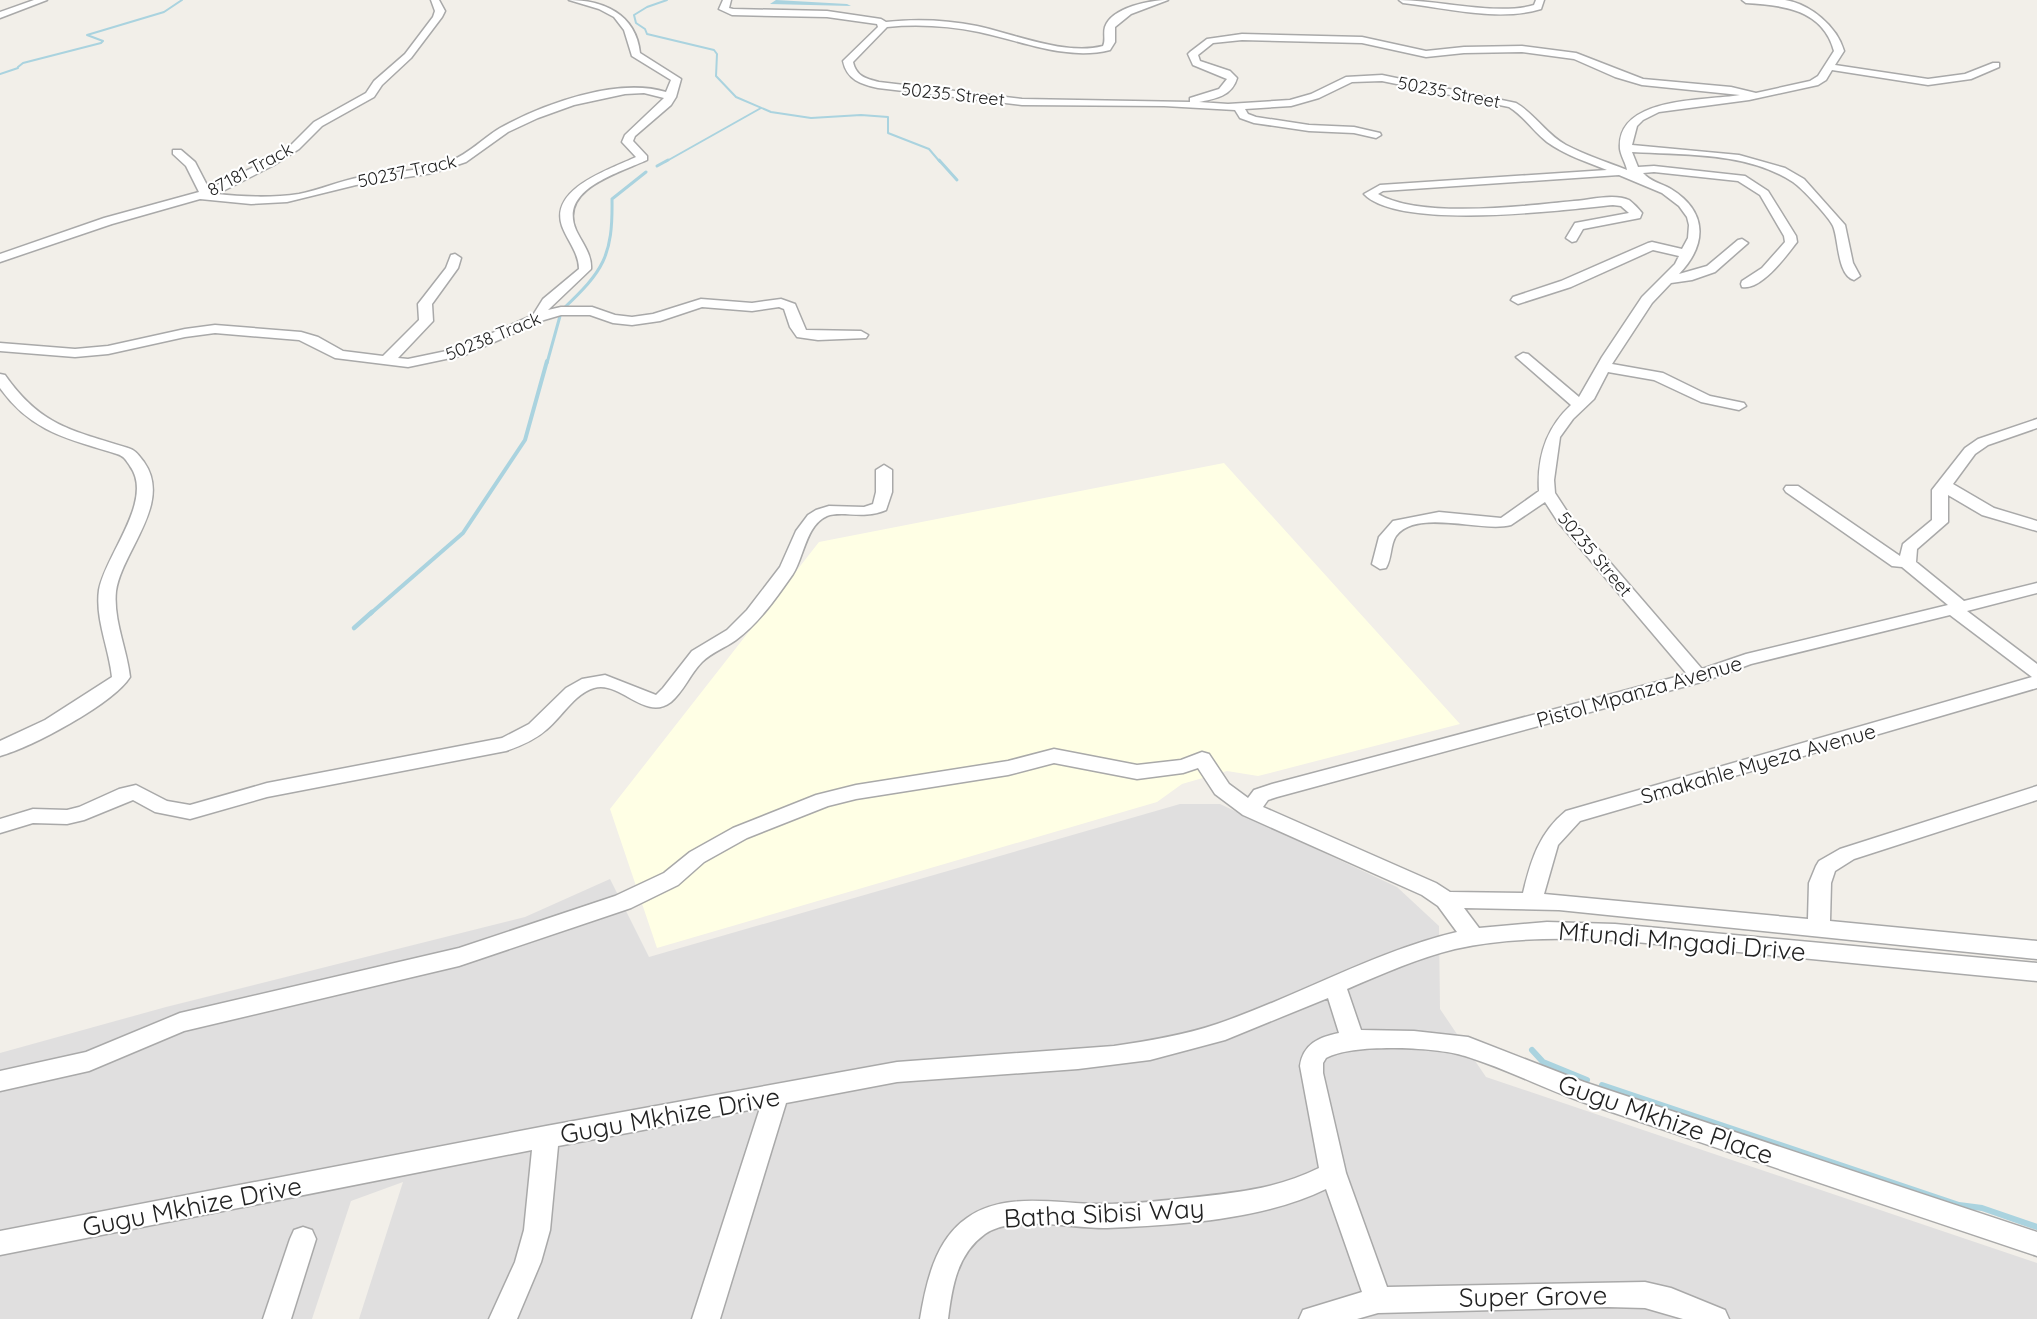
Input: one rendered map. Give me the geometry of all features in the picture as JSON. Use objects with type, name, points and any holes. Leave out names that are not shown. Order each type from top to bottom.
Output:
[{"type":"street","points":[[0,15],[43,0]]},
{"type":"street","name":"87181 Track","points":[[0,258],[108,221],[204,195],[270,163],[295,147],[318,124],[370,95],[378,83],[408,56],[438,15],[440,7],[435,0]]},
{"type":"street","points":[[539,317],[541,309],[551,297],[576,280],[585,269],[584,255],[567,222],[565,213],[569,202],[584,186],[643,158],[627,142],[630,135],[660,110],[671,97],[675,84],[675,76],[651,65],[635,54],[634,41],[617,13],[591,3],[573,0]]},
{"type":"street","points":[[727,0],[724,9],[732,12],[827,14],[861,18],[881,22],[883,25],[910,23],[952,25],[1053,46],[1095,51],[1107,48],[1110,42],[1110,27],[1121,15],[1141,6],[1164,0]]},
{"type":"street","points":[[1403,0],[1505,11],[1533,9],[1538,7],[1540,0]]},
{"type":"street","points":[[1628,172],[1625,148],[1635,121],[1647,113],[1814,83],[1822,78],[1839,48],[1834,38],[1822,25],[1792,4],[1746,0]]},
{"type":"street","name":"50235 Street","points":[[883,25],[848,61],[848,66],[855,77],[878,85],[1003,100],[1239,107],[1292,103],[1315,96],[1350,79],[1372,77],[1512,105],[1526,113],[1548,137],[1562,147],[1628,172],[1674,197],[1693,217],[1695,232],[1686,254],[1670,279],[1647,300],[1609,357],[1593,390],[1568,416],[1553,438],[1546,480],[1547,493],[1564,519],[1699,676]]},
{"type":"street","points":[[1181,104],[1215,95],[1232,83],[1230,76],[1196,63],[1193,54],[1210,41],[1242,37],[1362,40],[1426,54],[1464,50],[1522,49],[1576,56],[1619,75],[1648,83],[1731,90],[1754,95]]},
{"type":"street","points":[[1828,67],[1928,82],[1967,77],[1996,65]]},
{"type":"street","name":"50237 Track","points":[[204,195],[254,201],[297,198],[356,181],[411,173],[455,163],[468,157],[478,147],[511,126],[576,102],[606,94],[639,90],[671,97]]},
{"type":"street","points":[[1239,107],[1244,116],[1254,120],[1309,128],[1354,130],[1376,135]]},
{"type":"street","points":[[1625,148],[1736,159],[1768,166],[1792,176],[1800,181],[1839,225],[1847,263],[1854,276]]},
{"type":"street","points":[[177,152],[191,164],[204,195]]},
{"type":"street","points":[[1572,238],[1579,226],[1636,215],[1636,213],[1625,203],[1614,201],[1534,209],[1455,211],[1400,206],[1376,200],[1370,194],[1380,188],[1665,170],[1741,178],[1764,192],[1790,236],[1791,243],[1766,271],[1747,284]]},
{"type":"street","points":[[1670,279],[1692,276],[1711,269],[1743,243]]},
{"type":"street","points":[[1518,300],[1566,284],[1648,248],[1656,246],[1686,254]]},
{"type":"street","points":[[384,361],[397,353],[426,321],[424,304],[452,268],[455,258]]},
{"type":"street","name":"50238 Track","points":[[0,347],[75,353],[108,350],[185,333],[215,329],[301,336],[340,355],[384,361],[419,362],[460,352],[539,317],[561,311],[582,310],[613,319],[632,321],[655,318],[701,303],[752,307],[781,303],[790,307],[797,327],[805,335],[861,335]]},
{"type":"street","points":[[1523,357],[1580,405]]},
{"type":"street","points":[[1604,367],[1658,376],[1706,399],[1739,406]]},
{"type":"street","points":[[0,378],[16,402],[35,418],[60,432],[129,453],[134,458],[144,483],[144,498],[142,513],[118,557],[108,592],[122,677],[116,684],[52,724],[0,750]]},
{"type":"street","points":[[1907,563],[1909,547],[1940,522],[1939,501],[1944,485],[1971,451],[1983,442],[2037,423]]},
{"type":"street","points":[[0,826],[33,816],[67,817],[84,813],[126,794],[136,792],[162,807],[190,812],[267,790],[506,744],[524,736],[538,726],[585,685],[600,680],[622,687],[646,699],[659,701],[669,693],[698,654],[727,639],[743,625],[786,572],[796,545],[814,518],[831,510],[864,513],[880,507],[884,492],[884,470]]},
{"type":"street","points":[[1944,485],[1973,506],[2001,517],[2037,526]]},
{"type":"street","points":[[1792,489],[1898,562],[1907,563],[1957,608],[2037,673]]},
{"type":"street","points":[[1380,564],[1387,537],[1399,524],[1439,517],[1494,524],[1505,522],[1547,493]]},
{"type":"street","name":"Pistol Mpanza Avenue","points":[[1250,810],[1261,795],[1272,791],[1699,676],[1746,660],[2037,588]]},
{"type":"street","name":"Smakahle Myeza Avenue","points":[[1532,901],[1550,838],[1559,826],[1573,816],[2037,682]]},
{"type":"street","points":[[0,1081],[89,1061],[180,1022],[459,957],[652,890],[671,879],[698,857],[740,833],[807,806],[856,792],[1008,768],[1054,756],[1137,772],[1183,766],[1202,759],[1222,789],[1250,810],[1408,880],[1446,900],[1474,938]]},
{"type":"street","points":[[1819,927],[1820,883],[1826,866],[1847,854],[2037,793]]},
{"type":"street","points":[[1446,900],[1532,901],[1819,927],[2037,950]]},
{"type":"street","name":"Mfundi Mngadi Drive","points":[[1335,986],[1436,946],[1474,938],[1549,930],[1615,933],[2037,972]]},
{"type":"street","points":[[1335,986],[1353,1040]]},
{"type":"street","name":"Gugu Mkhize Drive","points":[[0,1243],[546,1137],[897,1072],[1050,1062],[1147,1052],[1241,1026],[1335,986]]},
{"type":"street","name":"Gugu Mkhize Place","points":[[1334,1173],[1312,1077],[1311,1061],[1318,1051],[1328,1045],[1353,1040],[1450,1042],[1579,1091],[2037,1244]]},
{"type":"street","points":[[706,1319],[777,1095]]},
{"type":"street","points":[[502,1319],[528,1262],[537,1230],[546,1137]]},
{"type":"street","points":[[1334,1173],[1378,1300]]},
{"type":"street","name":"Batha Sibisi Way","points":[[934,1319],[941,1275],[956,1246],[976,1225],[998,1216],[1036,1213],[1106,1216],[1170,1212],[1252,1202],[1279,1196],[1334,1173]]},
{"type":"street","points":[[277,1319],[303,1239]]},
{"type":"street","name":"Super Grove","points":[[1313,1319],[1378,1300],[1645,1295],[1671,1301],[1710,1318]]},
{"type":"shaded area","points":[[1224,463],[1460,724],[1258,776],[1227,771],[1182,784],[1157,802],[657,948],[610,809],[819,542]]},
{"type":"shaded area","points":[[1180,804],[1220,804],[1397,887],[1439,926],[1440,1009],[1486,1077],[2037,1263],[2037,1319],[359,1319],[403,1182],[351,1201],[312,1319],[0,1319],[0,1053],[166,1007],[525,917],[610,879],[649,957]]},
{"type":"water","points":[[776,0],[847,4],[851,6],[770,4]]},
{"type":"waterway","points":[[18,67],[23,63],[101,43],[103,41],[87,35],[164,12],[182,0]]},
{"type":"waterway","points":[[667,0],[647,7],[634,15],[636,23],[645,29],[647,34],[714,50],[717,54],[716,76],[736,97],[771,112],[811,118],[861,115],[888,117],[888,133],[929,149],[940,162]]},
{"type":"waterway","points":[[0,74],[18,68]]},
{"type":"waterway","points":[[665,162],[761,108]]},
{"type":"waterway","points":[[657,166],[668,160]]},
{"type":"waterway","points":[[939,160],[957,180]]},
{"type":"waterway","points":[[563,309],[588,284],[603,262],[610,235],[612,199],[646,172]]},
{"type":"waterway","points":[[547,363],[560,316]]},
{"type":"waterway","points":[[370,614],[463,533],[525,440],[547,361]]},
{"type":"waterway","points":[[354,628],[372,612]]},
{"type":"waterway","points":[[1532,1050],[1543,1062],[1587,1080]]},
{"type":"waterway","points":[[1602,1085],[1959,1205],[1982,1208],[2037,1227]]}]
